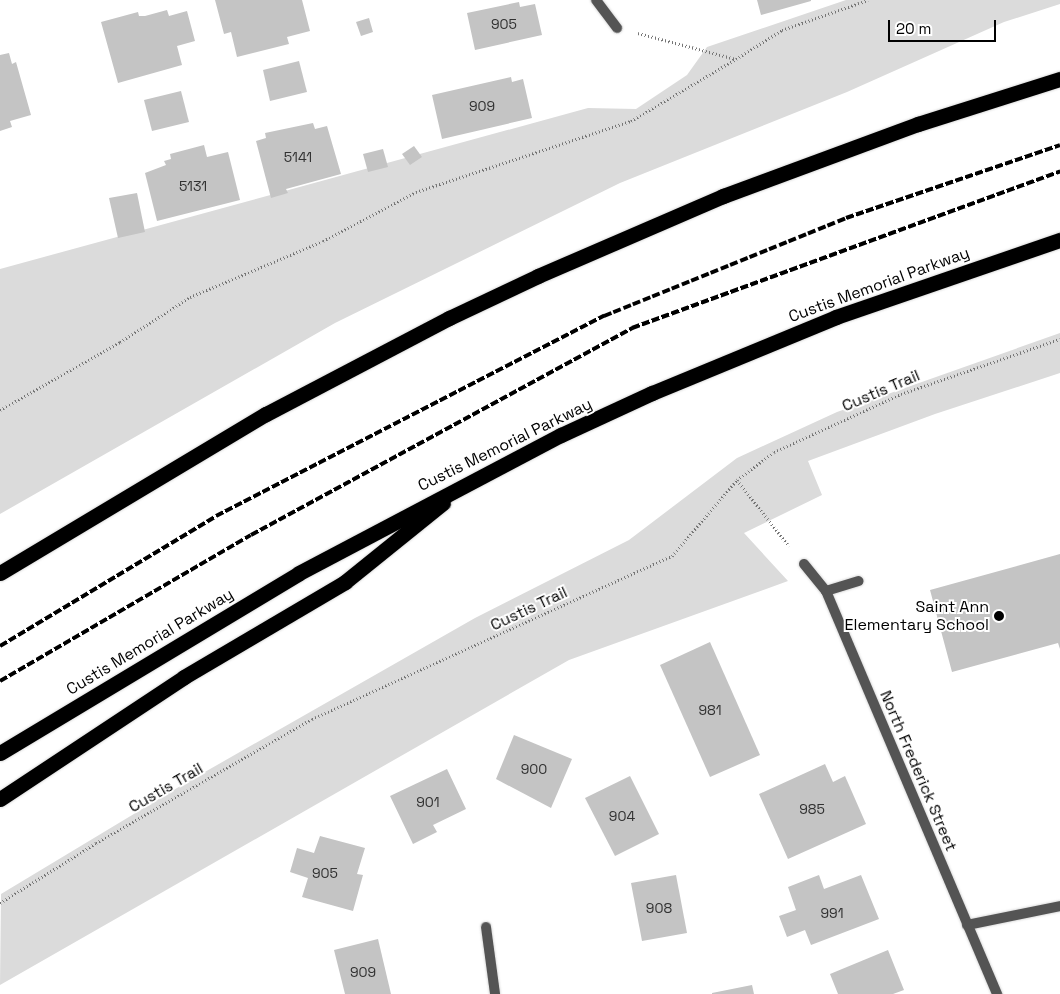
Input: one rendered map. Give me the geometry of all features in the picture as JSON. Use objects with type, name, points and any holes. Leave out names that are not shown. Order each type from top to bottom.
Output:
[{"type":"highway","points":[[0,573],[266,414],[448,318],[529,280],[723,196],[918,124],[1060,79]]},
{"type":"highway","name":"Custis Memorial Parkway","points":[[0,752],[299,573],[470,481],[652,393],[745,354],[925,285],[1060,240]]},
{"type":"highway","points":[[0,799],[184,677],[345,582],[470,481]]},
{"type":"street","points":[[596,0],[617,28]]},
{"type":"street","name":"North Frederick Street","points":[[804,564],[826,591],[997,994]]},
{"type":"street","points":[[826,591],[859,582]]},
{"type":"street","points":[[967,925],[1060,906]]},
{"type":"street","points":[[486,928],[495,994]]},
{"type":"path","points":[[0,410],[120,342],[190,297],[323,241],[416,192],[631,121],[782,30],[868,0]]},
{"type":"path","points":[[617,28],[736,59]]},
{"type":"path","name":"Custis Trail","points":[[0,903],[96,843],[312,719],[520,628],[672,556],[737,480],[774,452],[901,394],[1060,339]]},
{"type":"path","points":[[737,480],[804,564]]},
{"type":"shaded area","points":[[846,0],[1060,0],[1060,4],[1004,22],[847,92],[620,183],[335,323],[0,514],[0,269],[588,108],[636,109],[687,75],[707,47]]},
{"type":"shaded area","points":[[1060,333],[1060,373],[935,414],[808,461],[822,495],[744,533],[788,581],[569,660],[0,985],[1,894],[182,785],[475,618],[629,540],[737,458],[837,412]]},
{"type":"building","points":[[215,0],[302,0],[310,31],[287,37],[289,44],[237,57],[231,32],[224,34]]},
{"type":"building","points":[[757,0],[811,0],[811,1],[761,15]]},
{"type":"building","points":[[519,2],[520,7],[535,4],[542,35],[475,50],[467,13]]},
{"type":"building","points":[[167,10],[169,16],[187,11],[195,41],[177,46],[182,65],[118,83],[101,22],[138,12],[139,16],[145,16]]},
{"type":"building","points":[[369,18],[373,32],[361,36],[356,22]]},
{"type":"building","points":[[9,53],[12,64],[16,62],[31,115],[10,121],[12,127],[0,131],[0,55]]},
{"type":"building","points":[[299,61],[307,92],[270,101],[263,70]]},
{"type":"building","points":[[511,77],[512,82],[523,79],[532,118],[442,139],[432,95]]},
{"type":"building","points":[[181,91],[189,122],[152,131],[144,100]]},
{"type":"building","points":[[313,123],[315,129],[327,126],[341,174],[286,189],[288,193],[271,198],[256,141],[266,138],[265,133]]},
{"type":"building","points":[[204,145],[207,157],[228,152],[240,200],[157,221],[145,173],[166,165],[164,161],[171,159],[170,154]]},
{"type":"building","points":[[414,146],[422,157],[410,165],[402,154]]},
{"type":"building","points":[[383,149],[388,167],[368,172],[363,154]]},
{"type":"building","points":[[137,193],[145,232],[118,238],[109,198]]},
{"type":"building","name":"Saint Ann Elementary School","points":[[1060,554],[1060,649],[1058,643],[952,672],[930,590]]},
{"type":"building","points":[[710,642],[760,755],[710,777],[660,665]]},
{"type":"building","points":[[514,735],[572,759],[551,808],[496,779]]},
{"type":"building","points":[[825,764],[833,782],[845,776],[866,824],[788,859],[759,794]]},
{"type":"building","points":[[447,769],[466,809],[433,825],[437,832],[413,844],[390,796]]},
{"type":"building","points":[[630,776],[659,834],[615,856],[585,798]]},
{"type":"building","points":[[320,836],[365,848],[357,874],[363,875],[353,911],[302,897],[308,878],[290,872],[297,848],[314,853]]},
{"type":"building","points":[[676,875],[687,933],[642,941],[631,883]]},
{"type":"building","points":[[819,875],[824,889],[861,875],[879,919],[811,945],[805,930],[787,937],[779,916],[796,910],[788,887]]},
{"type":"building","points":[[378,939],[391,994],[345,994],[334,950]]},
{"type":"building","points":[[888,950],[904,990],[893,994],[838,994],[830,974]]},
{"type":"building","points":[[752,985],[754,994],[712,994],[712,993]]},
{"type":"railway","points":[[0,646],[216,516],[604,316],[846,218],[1060,145]]},
{"type":"railway","points":[[0,681],[251,535],[632,328],[1060,171]]},
{"type":"place","name":"Saint Ann Elementary School","points":[[999,616]]}]
